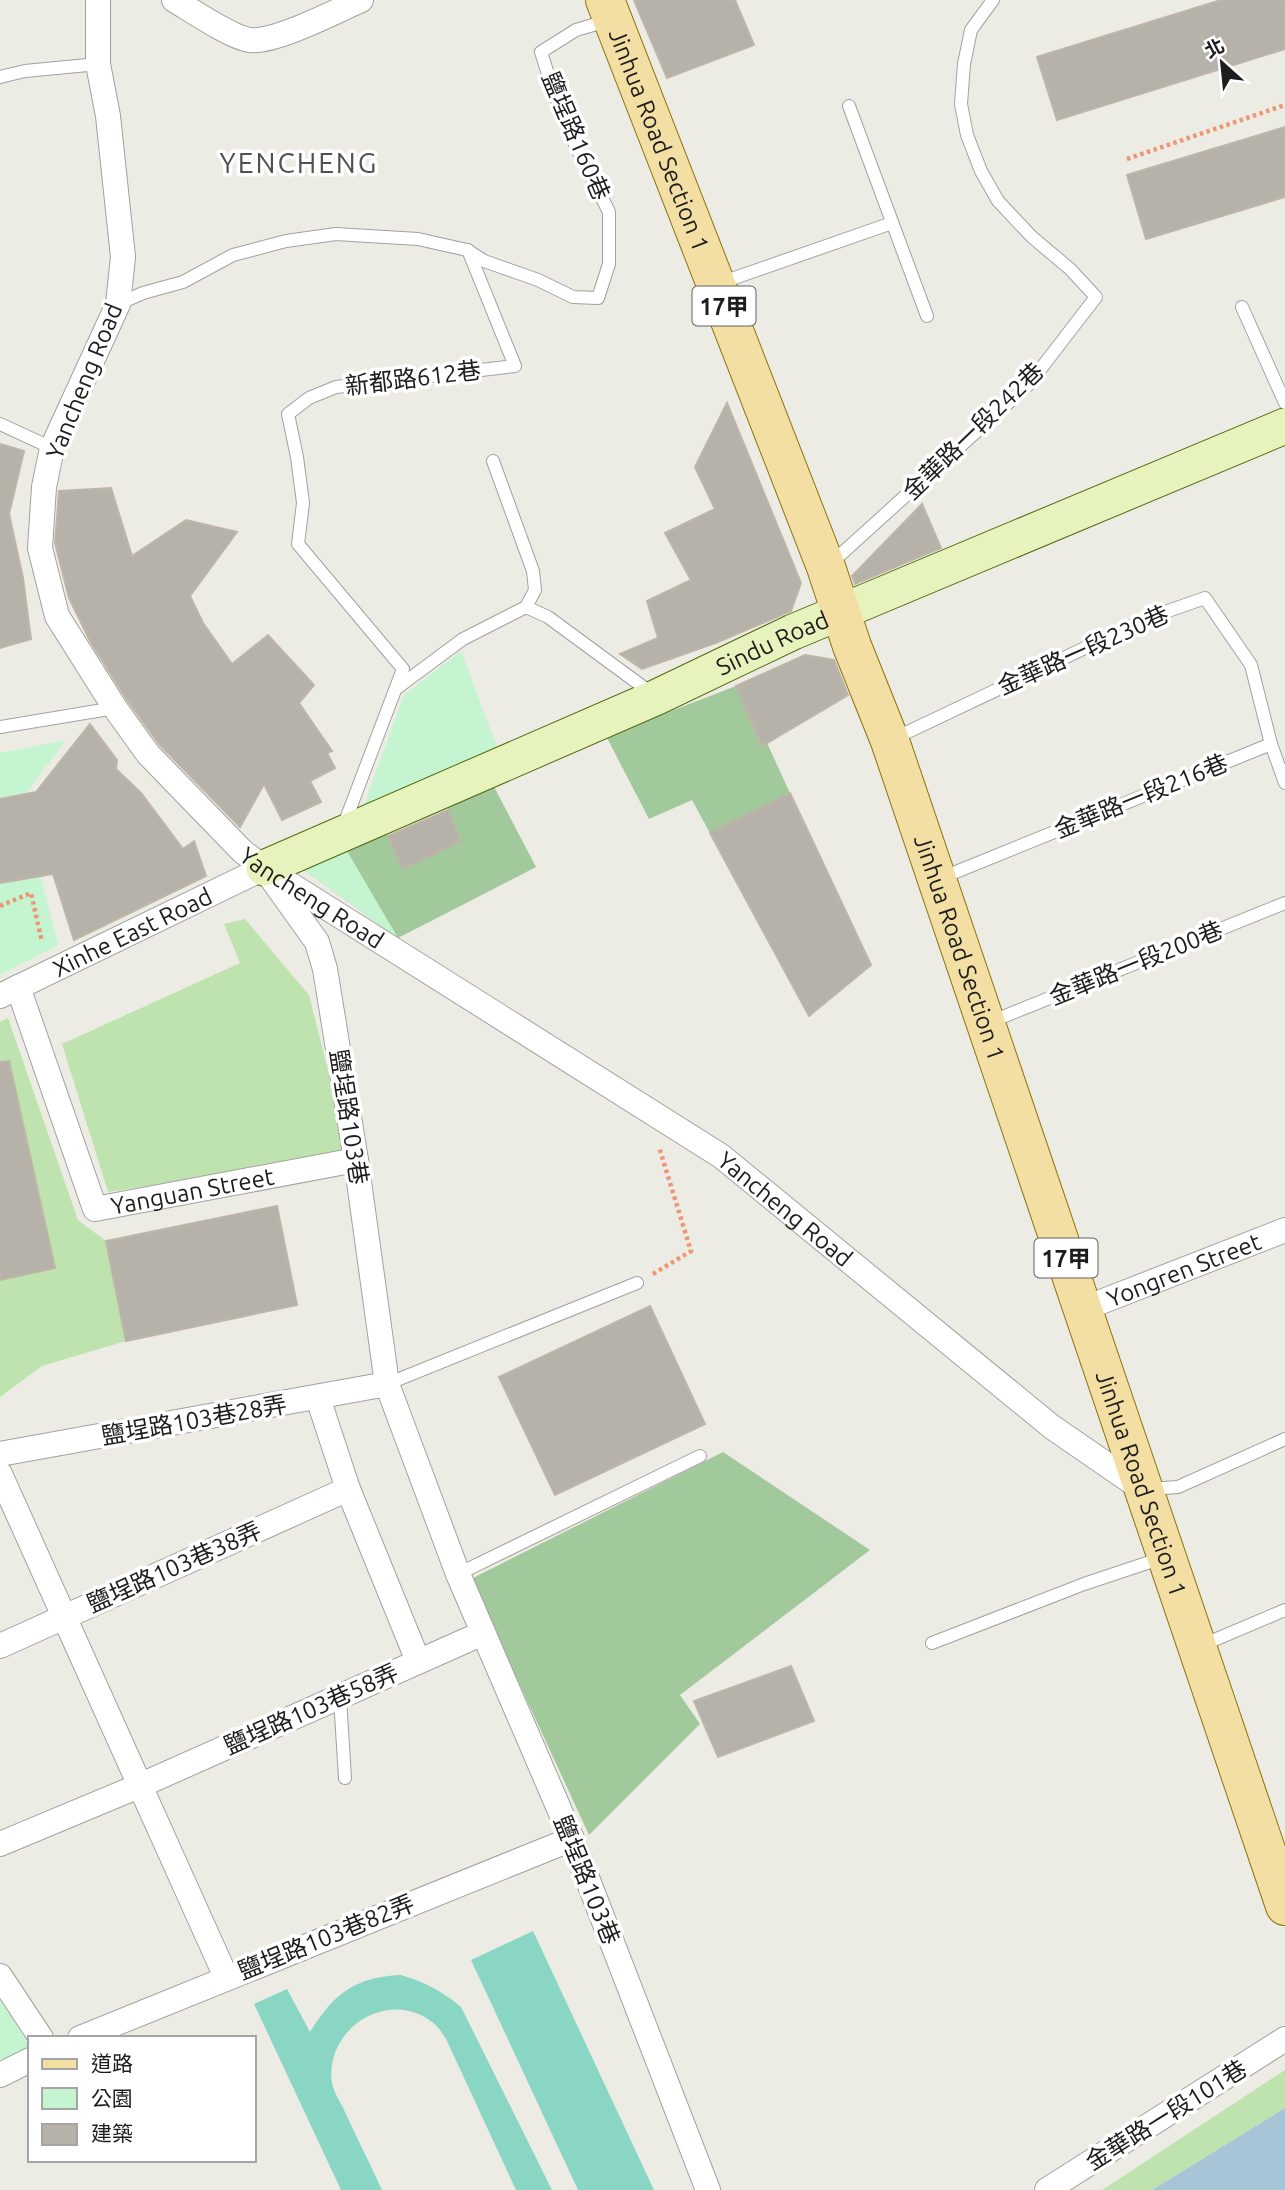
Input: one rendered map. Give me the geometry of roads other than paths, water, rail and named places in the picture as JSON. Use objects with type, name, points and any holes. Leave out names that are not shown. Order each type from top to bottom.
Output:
[{"type":"main road","name":"Jinhua Road Section 1","points":[[609,10],[826,567],[852,646],[890,741],[1285,1906]]},
{"type":"street","name":"Yancheng Road","points":[[98,0],[98,64],[108,116],[123,257],[118,304],[52,448],[44,487],[40,548],[57,616],[115,708],[148,754],[242,851],[264,868],[721,1156],[1052,1427],[1142,1489]]},
{"type":"street","points":[[174,0],[249,40],[272,37],[361,0]]},
{"type":"street","name":"Sindu Road","points":[[264,868],[657,697],[793,632],[1285,426]]},
{"type":"street","name":"Xinhe East Road","points":[[9,991],[264,868]]},
{"type":"street","name":"鹽埕路103巷","points":[[264,868],[317,942],[325,968],[356,1160],[387,1384],[458,1574],[572,1839],[708,2190]]},
{"type":"street","name":"Yanguan Street","points":[[9,991],[95,1209],[356,1160]]},
{"type":"street","name":"Yongren Street","points":[[1083,1309],[1285,1230]]},
{"type":"street","name":"鹽埕路103巷28弄","points":[[0,1454],[387,1384]]},
{"type":"street","points":[[318,1398],[348,1489],[418,1661]]},
{"type":"street","points":[[0,1474],[226,1977]]},
{"type":"street","name":"鹽埕路103巷38弄","points":[[0,1646],[348,1489]]},
{"type":"street","name":"鹽埕路103巷58弄","points":[[0,1844],[139,1786],[483,1633]]},
{"type":"street","name":"鹽埕路103巷82弄","points":[[85,2036],[572,1839]]},
{"type":"street","points":[[0,1976],[40,2036]]},
{"type":"street","name":"金華路一段101巷","points":[[1047,2190],[1285,2039]]},
{"type":"street","points":[[0,2075],[28,2061]]},
{"type":"lane","name":"金華路一段242巷","points":[[826,567],[1029,384],[1096,297],[998,201],[981,171],[967,135],[961,104],[964,64],[971,30],[993,0]]},
{"type":"lane","name":"鹽埕路160巷","points":[[118,304],[143,293],[183,282],[233,255],[286,241],[336,234],[418,239],[467,250],[484,261],[538,280],[572,297],[598,298],[609,264],[609,212],[571,136],[541,52],[609,10]]},
{"type":"lane","points":[[0,77],[25,71],[98,64]]},
{"type":"lane","points":[[849,106],[927,316]]},
{"type":"lane","points":[[716,285],[892,223]]},
{"type":"lane","name":"新都路612巷","points":[[341,835],[403,669],[298,544],[303,503],[288,414],[309,398],[336,387],[515,366],[467,250]]},
{"type":"lane","points":[[1242,307],[1285,403]]},
{"type":"lane","points":[[0,424],[52,448]]},
{"type":"lane","points":[[397,688],[463,639],[526,607],[535,590],[533,571],[493,461]]},
{"type":"lane","name":"金華路一段230巷","points":[[890,741],[1148,618],[1205,598],[1251,666],[1271,744]]},
{"type":"lane","points":[[526,607],[548,617],[657,697]]},
{"type":"lane","points":[[0,727],[115,708]]},
{"type":"lane","points":[[1271,744],[1285,783]]},
{"type":"lane","name":"金華路一段216巷","points":[[936,880],[1271,744]]},
{"type":"lane","name":"金華路一段200巷","points":[[987,1023],[1285,903]]},
{"type":"lane","points":[[387,1384],[637,1283]]},
{"type":"lane","points":[[1142,1489],[1178,1487],[1285,1438]]},
{"type":"lane","points":[[458,1574],[701,1456]]},
{"type":"lane","points":[[932,1643],[1084,1584],[1165,1556]]},
{"type":"lane","points":[[1196,1647],[1285,1610]]},
{"type":"lane","points":[[340,1698],[345,1778]]},
{"type":"district","name":"YENCHENG","points":[[299,162]]}]
